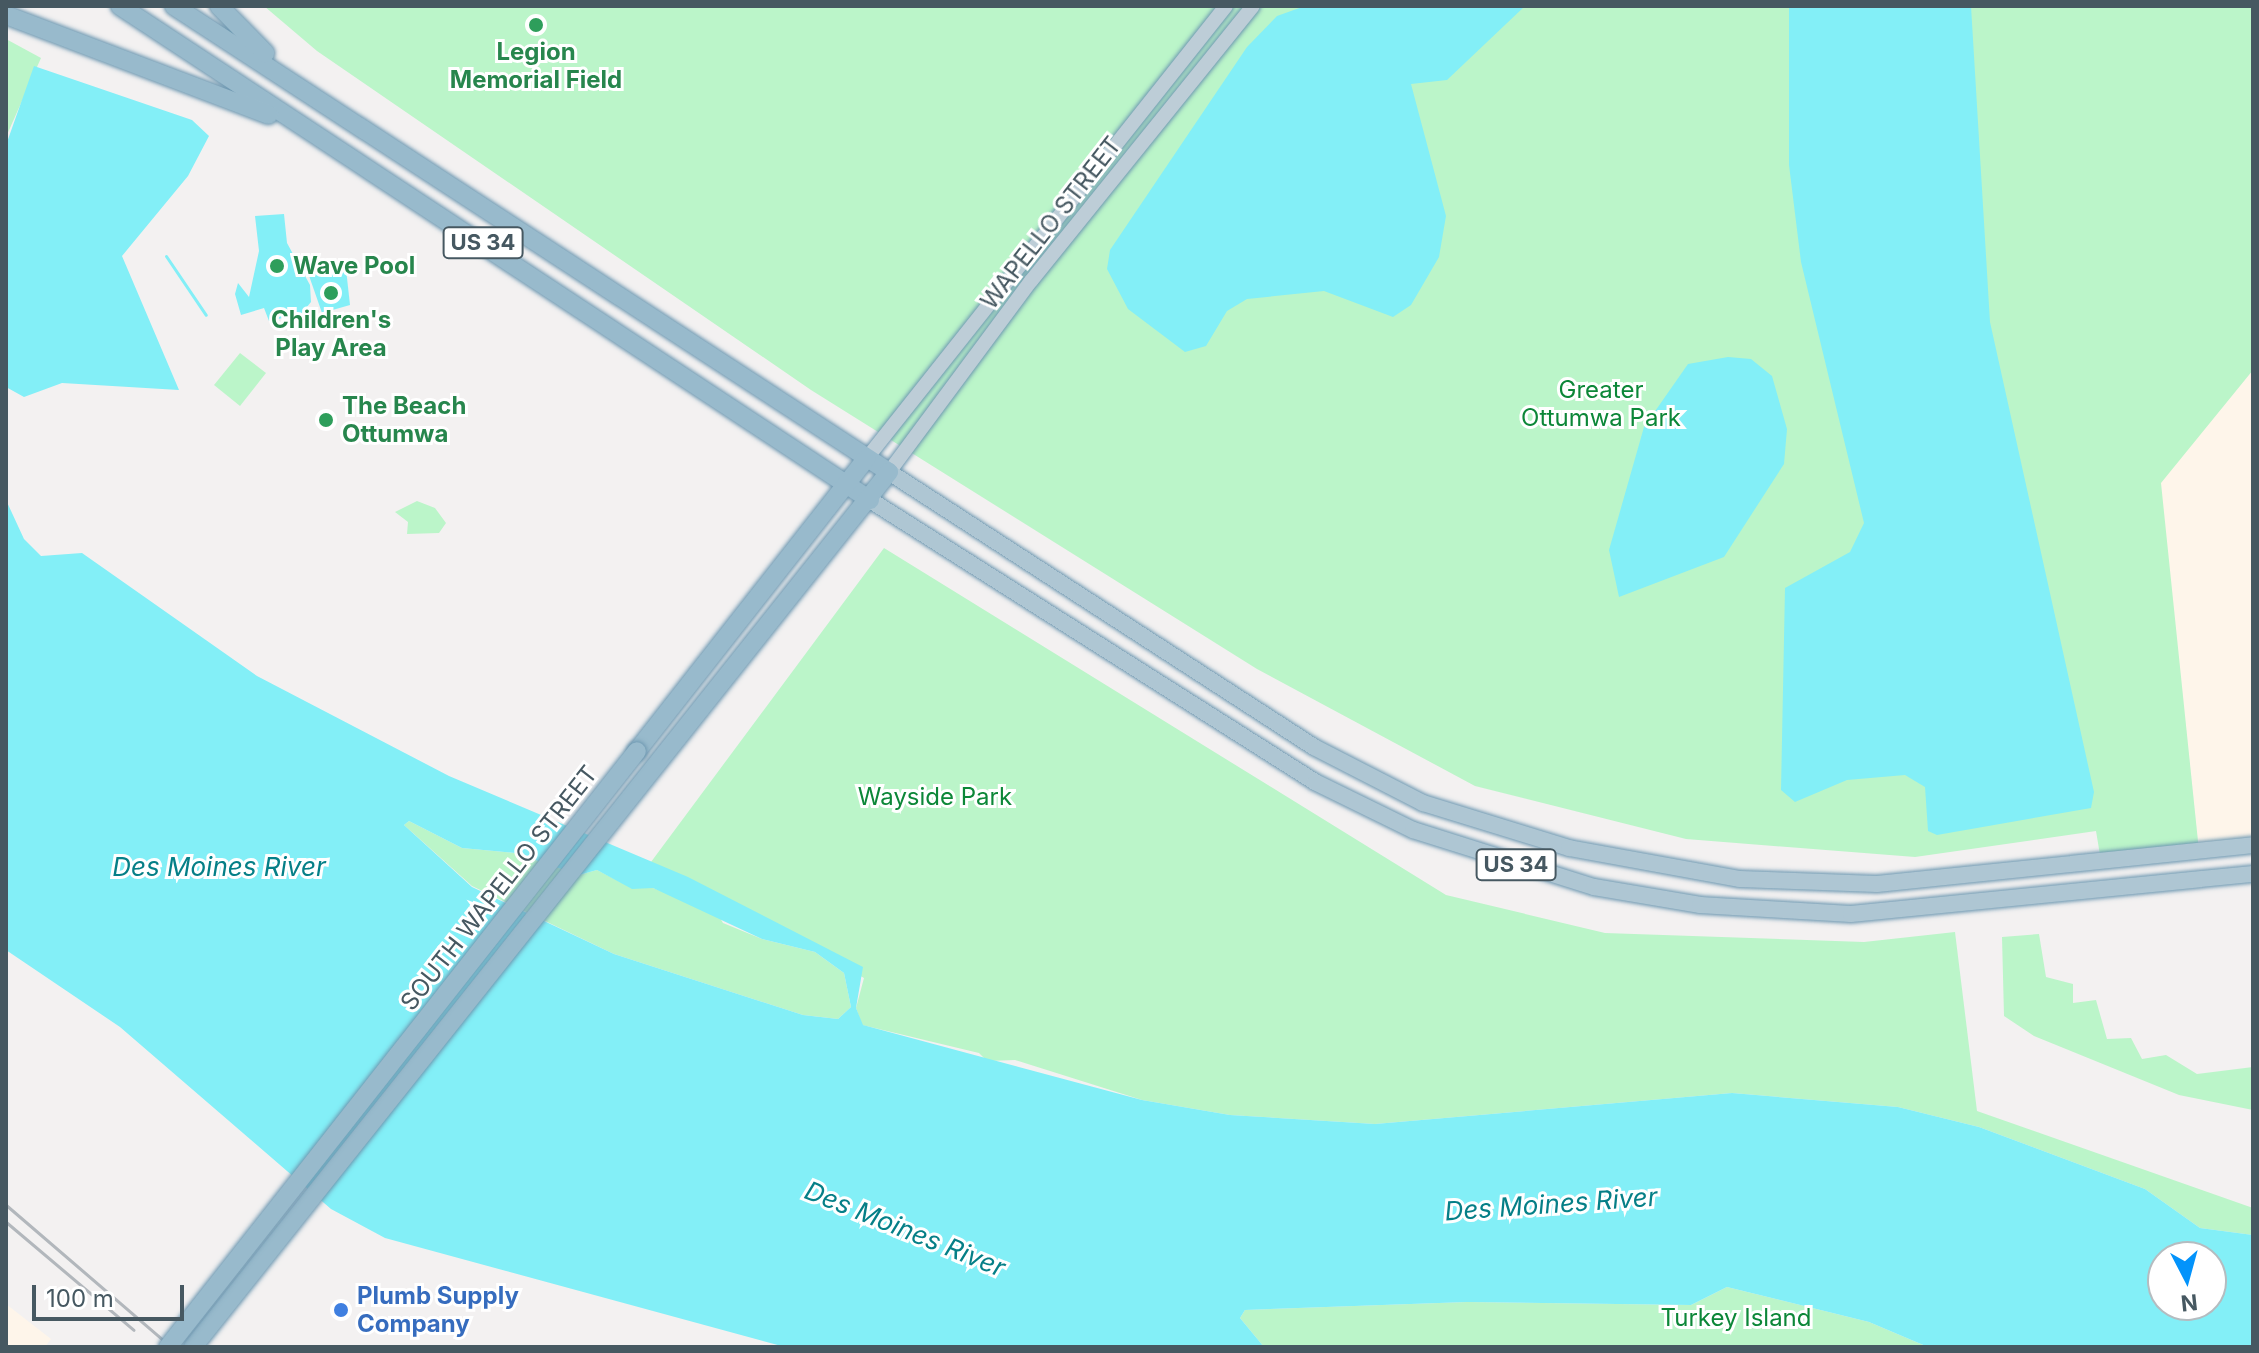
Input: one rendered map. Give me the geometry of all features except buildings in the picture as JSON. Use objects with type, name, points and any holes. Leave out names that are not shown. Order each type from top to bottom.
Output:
[{"type":"highway","name":"US 34","points":[[120,6],[870,500]]},
{"type":"highway","name":"US 34","points":[[174,6],[889,472]]},
{"type":"highway","points":[[219,6],[345,117]]},
{"type":"highway","points":[[6,15],[322,138]]},
{"type":"highway","name":"SOUTH WAPELLO STREET","points":[[168,1347],[867,458]]},
{"type":"highway","name":"SOUTH WAPELLO STREET","points":[[193,1347],[870,500],[889,472]]},
{"type":"main road","name":"WAPELLO STREET","points":[[867,458],[1226,6]]},
{"type":"main road","name":"WAPELLO STREET","points":[[889,472],[1031,281],[1253,6]]},
{"type":"main road","name":"US 34","points":[[889,472],[1314,747],[1423,803],[1542,841],[1672,870],[1839,884],[2253,845]]},
{"type":"main road","name":"US 34","points":[[870,500],[1315,782],[1413,830],[1594,887],[1700,905],[1851,914],[2253,874]]},
{"type":"shaded area","points":[[2253,370],[2253,845],[2199,851],[2160,483]]},
{"type":"shaded area","points":[[6,1304],[51,1339],[45,1347],[6,1347]]},
{"type":"green space","name":"Greater Ottumwa Park","points":[[264,6],[2253,6],[2253,370],[2161,483],[2199,851],[2101,861],[2096,831],[1915,857],[1686,839],[1475,786],[1257,669],[811,390],[317,51]]},
{"type":"green space","points":[[6,39],[41,58],[6,137]]},
{"type":"green space","points":[[240,353],[266,373],[240,406],[214,385]]},
{"type":"green space","points":[[417,501],[435,508],[446,523],[439,533],[407,534],[408,522],[395,512]]},
{"type":"green space","name":"Wayside Park","points":[[884,548],[1446,895],[1605,933],[1864,942],[1955,932],[1977,1111],[2253,1208],[2253,1235],[2200,1228],[2145,1189],[1979,1127],[1898,1107],[1732,1093],[1375,1124],[1230,1115],[1142,1100],[1015,1060],[987,1061],[979,1053],[862,1025],[856,1008],[864,978],[651,862]]},
{"type":"green space","points":[[409,821],[462,848],[515,853],[579,875],[597,870],[632,888],[653,888],[716,911],[723,923],[762,939],[815,952],[844,973],[851,1007],[838,1019],[803,1015],[614,954],[472,886],[404,825]]},
{"type":"green space","points":[[2039,934],[2046,977],[2073,984],[2073,1003],[2096,1000],[2107,1039],[2131,1038],[2142,1059],[2166,1055],[2197,1074],[2253,1067],[2253,1110],[2179,1095],[2034,1036],[2004,1016],[2002,937]]},
{"type":"green space","name":"Turkey Island","points":[[1727,1287],[1869,1322],[1928,1347],[1264,1347],[1240,1318],[1245,1310],[1467,1302],[1691,1305]]},
{"type":"water","points":[[1305,6],[1525,6],[1447,80],[1411,84],[1446,216],[1439,257],[1411,305],[1393,317],[1324,291],[1247,299],[1227,311],[1206,346],[1185,352],[1128,309],[1107,269],[1110,250],[1247,47],[1277,16]]},
{"type":"water","points":[[1789,6],[1971,6],[1990,322],[2094,792],[2091,808],[1937,835],[1928,831],[1925,787],[1905,775],[1847,780],[1795,802],[1781,790],[1785,588],[1850,552],[1864,523],[1801,262],[1789,165]]},
{"type":"water","points":[[34,66],[192,120],[209,136],[188,176],[122,256],[179,390],[62,383],[24,397],[6,387],[6,145]]},
{"type":"water","name":"Wave Pool","points":[[284,214],[287,243],[310,285],[311,302],[301,314],[269,321],[264,308],[241,315],[235,294],[238,283],[249,297],[259,251],[255,216]]},
{"type":"water","name":"Children's Play Area","points":[[311,263],[346,269],[350,305],[322,313],[306,267]]},
{"type":"water","points":[[1728,357],[1751,359],[1772,376],[1787,429],[1784,464],[1724,557],[1619,597],[1609,550],[1644,427],[1688,364]]},
{"type":"water","name":"Des Moines River","points":[[6,500],[24,539],[41,556],[82,553],[257,676],[449,776],[688,877],[863,967],[856,1008],[863,1025],[1142,1100],[1230,1115],[1375,1124],[1732,1093],[1898,1107],[1979,1127],[2145,1189],[2200,1228],[2253,1235],[2253,1347],[1928,1347],[1869,1322],[1727,1287],[1691,1305],[1467,1302],[1245,1310],[1240,1318],[1264,1347],[785,1347],[385,1238],[331,1209],[120,1027],[6,950]],"holes":[[[409,821],[462,848],[515,853],[579,875],[597,870],[632,889],[653,888],[762,939],[815,952],[844,973],[851,1007],[838,1019],[803,1015],[614,954],[472,887],[404,825]]]},
{"type":"waterway","points":[[166,256],[206,315]]},
{"type":"railway","points":[[6,1205],[171,1347]]},
{"type":"railway","points":[[6,1222],[134,1330]]},
{"type":"place","name":"Legion Memorial Field","points":[[536,25]]},
{"type":"place","name":"Wave Pool","points":[[277,266]]},
{"type":"place","name":"Children's Play Area","points":[[331,293]]},
{"type":"place","name":"The Beach Ottumwa","points":[[326,420]]},
{"type":"place","name":"Plumb Supply Company","points":[[341,1310]]}]
